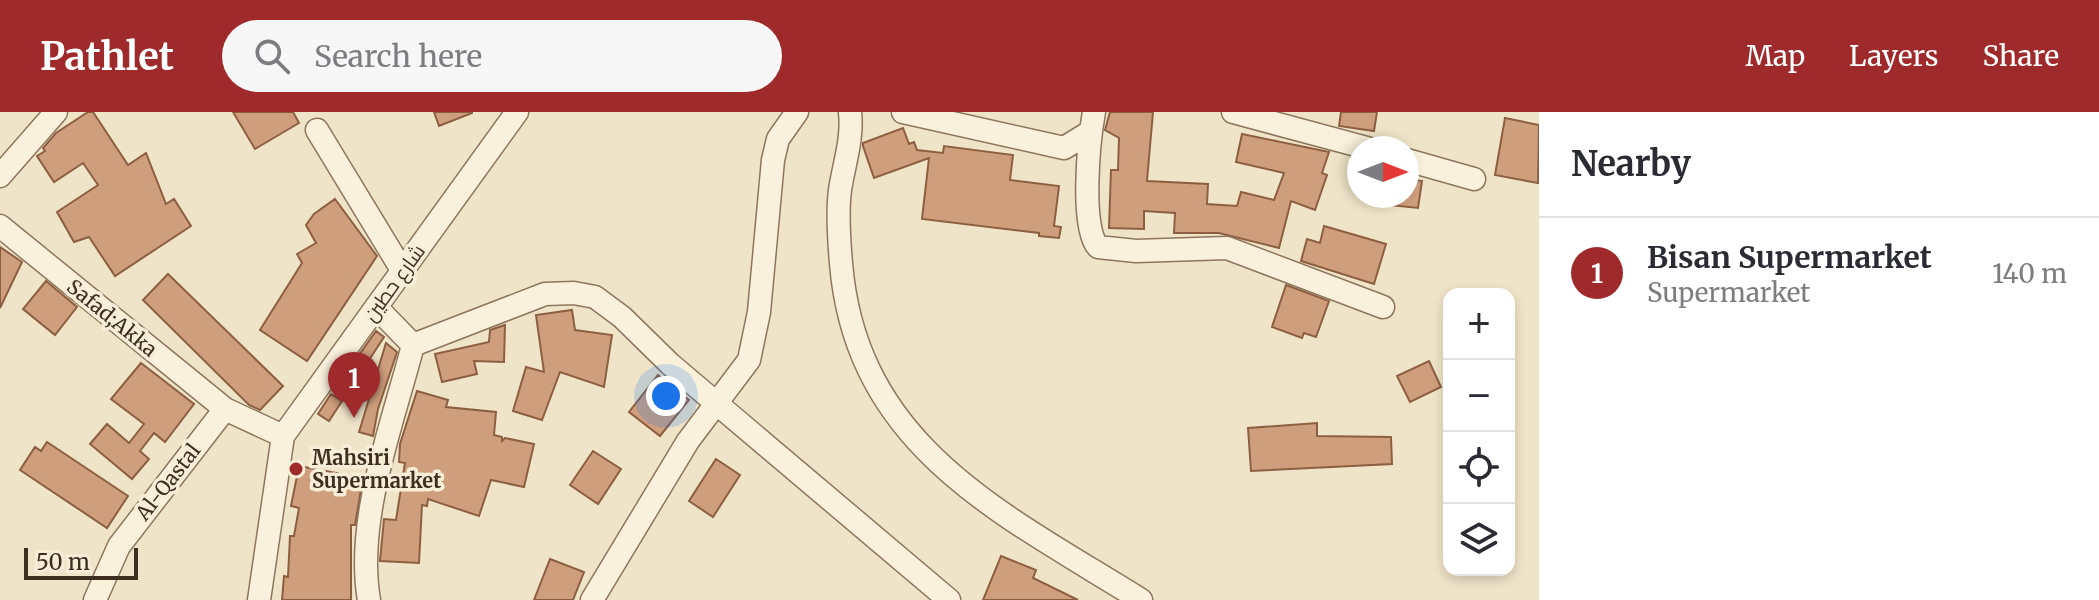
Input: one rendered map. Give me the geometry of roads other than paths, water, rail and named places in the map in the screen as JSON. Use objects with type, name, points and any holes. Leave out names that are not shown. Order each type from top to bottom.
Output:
[{"type":"street","points":[[0,176],[56,112]]},
{"type":"street","name":"شارع حطين","points":[[259,600],[283,436],[517,112]]},
{"type":"street","points":[[592,600],[688,441],[738,378],[755,340],[773,160],[778,139],[797,112]]},
{"type":"street","points":[[903,112],[928,115],[1078,153],[1089,180]]},
{"type":"street","points":[[1233,112],[1347,143]]},
{"type":"street","points":[[855,117],[840,193],[841,261],[852,324],[874,384],[895,418],[919,445],[993,507],[1141,600]]},
{"type":"street","points":[[1064,148],[1092,122]]},
{"type":"street","points":[[1092,122],[1089,234],[1098,247],[1136,251],[1227,248],[1383,307]]},
{"type":"street","points":[[317,130],[402,270]]},
{"type":"street","points":[[1419,163],[1474,179]]},
{"type":"street","name":"Safad;Akka","points":[[0,226],[225,409],[283,436]]},
{"type":"street","points":[[413,345],[545,294],[574,293],[595,297],[622,317],[716,404],[949,600]]},
{"type":"street","points":[[376,307],[413,345]]},
{"type":"street","points":[[369,600],[365,551],[374,500],[413,345]]},
{"type":"street","name":"Al-Qastal","points":[[95,600],[119,546],[225,409]]},
{"type":"place","name":"Bisan Supermarket","points":[[354,418]]},
{"type":"place","name":"Mahsiri Supermarket","points":[[296,469]]}]
